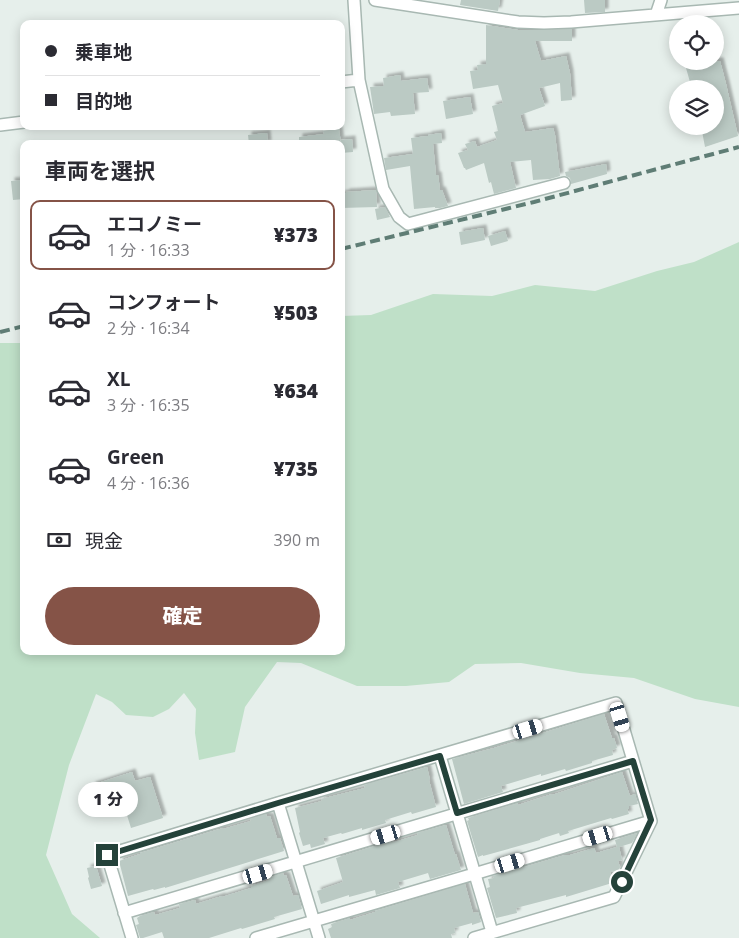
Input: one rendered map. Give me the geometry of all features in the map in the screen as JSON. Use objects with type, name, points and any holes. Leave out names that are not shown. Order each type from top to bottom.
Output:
[{"type":"street","points":[[354,0],[359,80],[382,189],[399,217],[408,224],[564,183]]},
{"type":"street","points":[[375,0],[518,22],[544,24],[739,8]]},
{"type":"street","points":[[656,15],[661,0]]},
{"type":"street","points":[[345,82],[359,80]]},
{"type":"street","points":[[0,125],[20,122]]},
{"type":"street","points":[[132,938],[107,855],[616,703],[651,820],[614,897],[474,938]]},
{"type":"street","points":[[440,756],[492,932]]},
{"type":"street","points":[[124,913],[633,761]]},
{"type":"street","points":[[278,803],[319,938]]},
{"type":"street","points":[[256,938],[651,820]]},
{"type":"green space","points":[[739,242],[739,707],[695,699],[634,678],[580,673],[521,663],[475,664],[449,682],[406,686],[357,686],[301,663],[277,662],[245,707],[235,752],[199,760],[195,733],[196,709],[184,693],[169,709],[153,717],[126,715],[112,702],[96,694],[69,765],[46,855],[72,914],[100,938],[0,938],[0,343],[20,343],[20,655],[345,655],[345,316],[371,315],[433,294],[492,296],[535,285],[595,291],[657,271],[694,262]]},
{"type":"building","points":[[461,0],[500,0],[498,11],[460,5]]},
{"type":"building","points":[[584,0],[605,0],[605,12],[585,13]]},
{"type":"building","points":[[486,25],[518,30],[572,29],[572,41],[535,41],[541,61],[566,56],[570,73],[572,100],[561,101],[560,83],[539,88],[545,106],[520,115],[525,132],[553,128],[560,176],[550,179],[533,180],[531,160],[510,162],[516,188],[494,194],[484,163],[466,170],[458,153],[468,150],[465,144],[475,141],[477,147],[497,140],[494,132],[498,131],[492,106],[503,103],[498,85],[473,89],[470,71],[478,70],[477,65],[486,64]]},
{"type":"building","points":[[687,70],[722,70],[738,136],[705,147],[703,135],[724,135],[724,80],[689,80]]},
{"type":"building","points":[[400,75],[401,81],[427,78],[429,92],[413,93],[415,114],[391,116],[390,112],[374,114],[370,87],[384,86],[383,78]]},
{"type":"building","points":[[470,97],[473,114],[446,119],[443,101]]},
{"type":"building","points":[[339,130],[340,140],[299,140],[299,137],[324,134],[323,131]]},
{"type":"building","points":[[267,133],[268,140],[249,140],[248,135]]},
{"type":"building","points":[[441,133],[442,143],[433,144],[436,175],[438,175],[440,190],[442,190],[448,206],[414,209],[410,166],[386,170],[384,158],[413,154],[411,138]]},
{"type":"building","points":[[352,139],[353,152],[345,153],[345,140],[341,140]]},
{"type":"building","points":[[606,164],[607,174],[571,184],[570,178],[566,176],[565,172]]},
{"type":"building","points":[[20,180],[20,199],[13,200],[11,181]]},
{"type":"building","points":[[376,190],[377,207],[345,208],[346,192]]},
{"type":"building","points":[[385,207],[390,217],[377,220],[375,209]]},
{"type":"building","points":[[483,228],[485,240],[461,245],[459,232]]},
{"type":"building","points":[[505,231],[508,241],[491,246],[488,236]]},
{"type":"building","points":[[604,714],[617,748],[612,750],[613,755],[566,771],[565,769],[541,776],[541,774],[501,786],[503,792],[464,804],[452,759]]},
{"type":"building","points":[[427,767],[436,807],[385,820],[386,823],[362,830],[362,828],[323,838],[325,844],[311,848],[310,844],[303,846],[295,808],[322,801],[321,799],[365,788],[364,785]]},
{"type":"building","points":[[132,772],[135,781],[150,777],[163,818],[131,828],[126,812],[122,813],[119,802],[99,808],[92,785]]},
{"type":"building","points":[[622,772],[630,796],[635,794],[638,804],[629,806],[629,809],[627,809],[629,814],[568,831],[569,833],[560,836],[559,833],[478,857],[467,821],[469,820],[468,818],[552,795]]},
{"type":"building","points":[[266,814],[267,817],[270,816],[277,838],[280,838],[284,851],[165,888],[153,889],[128,896],[119,861],[140,853],[251,821],[250,819]]},
{"type":"building","points":[[446,825],[461,870],[430,879],[428,873],[398,882],[400,888],[376,895],[375,890],[349,897],[349,895],[321,904],[317,891],[343,882],[336,858],[391,841],[394,842],[418,835],[417,833]]},
{"type":"building","points":[[637,833],[632,843],[619,847],[622,860],[618,861],[619,870],[610,872],[612,883],[566,897],[566,895],[516,908],[517,913],[496,918],[487,888],[490,887],[488,879],[565,855],[594,848],[596,853],[617,847],[615,840]]},
{"type":"building","points":[[96,866],[102,886],[91,889],[87,868]]},
{"type":"building","points":[[283,873],[284,876],[286,875],[293,896],[298,895],[302,909],[274,917],[275,919],[209,938],[164,938],[162,932],[140,938],[136,925],[139,924],[137,918],[140,916],[154,912],[155,915],[180,908],[179,904],[195,900],[196,904],[222,897],[251,888],[251,886],[269,880],[268,878]]},
{"type":"building","points":[[465,884],[473,913],[478,912],[481,922],[454,928],[455,933],[451,934],[452,938],[331,938],[328,929],[332,927],[331,924],[350,918],[350,920]]},
{"type":"railway","points":[[345,248],[534,202],[739,147]]},
{"type":"railway","points":[[0,332],[20,327]]},
{"type":"route","points":[[107,855],[440,756],[457,813],[633,761],[651,820],[622,882]]}]
